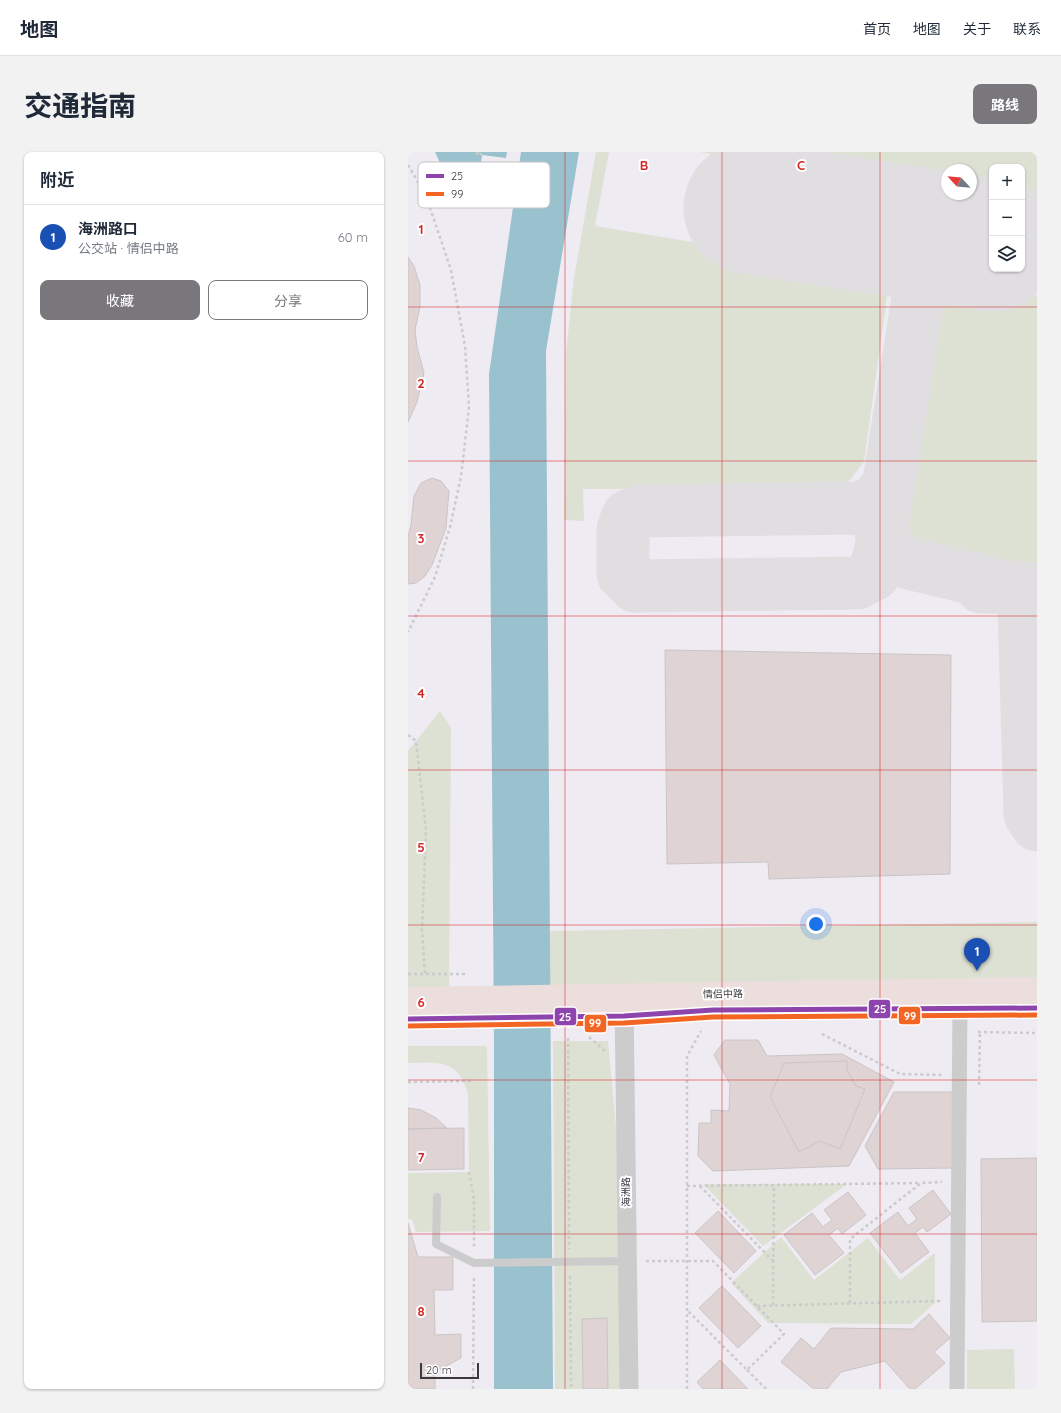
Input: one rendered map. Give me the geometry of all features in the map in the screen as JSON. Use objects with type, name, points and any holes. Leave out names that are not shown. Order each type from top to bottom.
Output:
[{"type":"highway","name":"情侣中路","points":[[624,1006],[713,1010],[960,1000],[1037,988]]},
{"type":"highway","name":"情侣中路","points":[[417,998],[482,1007],[559,1010],[624,1006],[960,1000],[1037,1008]]},
{"type":"highway","name":"情侣中路","points":[[408,1018],[482,1007]]},
{"type":"street","points":[[957,1389],[960,1000]]},
{"type":"street","name":"海洲路","points":[[624,1006],[629,1389]]},
{"type":"lane","points":[[437,1197],[436,1244],[474,1263],[627,1261]]},
{"type":"path","points":[[478,152],[477,155],[482,154]]},
{"type":"path","points":[[408,165],[418,182]]},
{"type":"path","points":[[408,632],[435,577],[450,527],[461,478],[469,408],[465,346],[451,270],[430,208]]},
{"type":"path","points":[[408,735],[416,741],[426,830],[422,930],[425,974],[417,998]]},
{"type":"path","points":[[408,974],[471,974]]},
{"type":"path","points":[[559,1010],[569,1262],[570,1389]]},
{"type":"path","points":[[688,1389],[687,1056],[713,1010]]},
{"type":"path","points":[[960,1032],[1035,1033]]},
{"type":"path","points":[[822,1034],[900,1074],[959,1075]]},
{"type":"path","points":[[408,1082],[472,1081]]},
{"type":"path","points":[[469,1172],[474,1199],[473,1389]]},
{"type":"path","points":[[687,1186],[959,1182]]},
{"type":"path","points":[[850,1303],[850,1239],[921,1183]]},
{"type":"path","points":[[773,1306],[774,1185]]},
{"type":"path","points":[[700,1186],[773,1261]]},
{"type":"path","points":[[627,1261],[713,1261],[784,1334],[747,1370]]},
{"type":"path","points":[[756,1306],[958,1300]]},
{"type":"path","points":[[687,1310],[766,1389]]},
{"type":"shaded area","points":[[596,152],[609,152],[595,226],[863,270],[880,283],[887,297],[864,462],[849,481],[822,488],[583,489],[584,521],[564,520],[566,353],[574,278]]},
{"type":"shaded area","points":[[699,152],[1037,152],[1037,204],[1025,202],[1025,164],[989,164],[989,197],[977,195],[977,164],[941,164],[941,189]]},
{"type":"shaded area","points":[[959,284],[1037,296],[1037,578],[906,547],[895,528],[891,509],[889,476],[918,307],[931,293],[936,290],[946,286]]},
{"type":"shaded area","points":[[440,711],[451,728],[449,991],[408,992],[408,751]]},
{"type":"shaded area","points":[[1037,922],[1037,981],[550,991],[550,931]]},
{"type":"shaded area","points":[[553,1041],[608,1041],[627,1245],[629,1389],[555,1389]]},
{"type":"shaded area","points":[[408,1046],[487,1046],[490,1231],[416,1232],[412,1219],[408,1219],[408,1173],[469,1172],[468,1094],[464,1083],[453,1069],[446,1065],[438,1063],[408,1063]]},
{"type":"shaded area","points":[[703,1184],[847,1184],[763,1246]]},
{"type":"shaded area","points":[[781,1237],[814,1280],[868,1238],[900,1280],[935,1253],[935,1303],[911,1324],[768,1323],[731,1283]]},
{"type":"shaded area","points":[[1014,1349],[1015,1389],[967,1389],[967,1350]]},
{"type":"water","points":[[435,152],[507,152],[506,158],[482,155],[481,162],[440,162]]},
{"type":"water","points":[[521,152],[579,152],[546,351],[553,1389],[494,1389],[494,1042],[489,374],[513,208],[550,208],[550,162],[520,162]]},
{"type":"building","points":[[408,257],[414,266],[420,285],[420,307],[415,330],[417,347],[424,373],[417,402],[408,422]]},
{"type":"building","points":[[432,478],[441,481],[449,491],[446,528],[432,565],[425,576],[416,583],[408,584],[408,537],[411,525],[414,496],[421,483]]},
{"type":"building","points":[[665,650],[951,655],[950,874],[769,879],[768,862],[667,864]]},
{"type":"building","points":[[725,1040],[758,1040],[767,1056],[842,1054],[894,1082],[849,1166],[713,1171],[698,1156],[699,1123],[711,1123],[711,1110],[729,1111],[730,1084],[714,1055]]},
{"type":"building","points":[[847,1061],[847,1070],[856,1086],[865,1089],[840,1149],[820,1141],[799,1152],[770,1097],[784,1063]]},
{"type":"building","points":[[894,1092],[956,1092],[957,1168],[878,1169],[865,1146]]},
{"type":"building","points":[[408,1108],[421,1110],[436,1118],[447,1128],[408,1129]]},
{"type":"building","points":[[464,1128],[464,1169],[408,1170],[408,1129]]},
{"type":"building","points":[[1037,1158],[1037,1321],[982,1322],[981,1159]]},
{"type":"building","points":[[933,1190],[951,1214],[927,1232],[923,1227],[915,1233],[929,1252],[901,1273],[870,1233],[898,1212],[908,1226],[917,1219],[909,1208]]},
{"type":"building","points":[[848,1192],[866,1215],[842,1234],[838,1228],[829,1235],[844,1253],[815,1275],[784,1235],[812,1213],[823,1227],[832,1220],[824,1210]]},
{"type":"building","points":[[718,1211],[756,1251],[734,1273],[695,1233]]},
{"type":"building","points":[[408,1223],[418,1257],[453,1257],[453,1290],[434,1290],[435,1335],[461,1334],[461,1358],[435,1372],[435,1389],[408,1389]]},
{"type":"building","points":[[722,1286],[761,1326],[738,1348],[699,1308]]},
{"type":"building","points":[[929,1314],[950,1338],[934,1352],[945,1363],[915,1389],[910,1389],[885,1361],[841,1372],[827,1389],[814,1389],[781,1362],[801,1338],[814,1349],[831,1328],[913,1329]]},
{"type":"building","points":[[607,1318],[608,1389],[583,1389],[582,1319]]},
{"type":"building","points":[[720,1360],[748,1389],[703,1389],[697,1382]]},
{"type":"taxiway","points":[[954,240],[940,248],[931,257],[927,263],[920,286],[881,532],[896,560],[1009,587],[1037,590]]},
{"type":"taxiway","points":[[884,538],[874,574],[857,583],[635,586],[623,574],[623,529],[628,516],[640,511],[862,508],[876,500],[888,485]]},
{"type":"taxiway","points":[[981,587],[1009,587],[1024,604],[1030,814],[1037,825]]},
{"type":"runway","points":[[750,208],[989,245]]},
{"type":"transit line","name":"25","points":[[408,1019],[624,1016],[713,1010],[1037,1008]]},
{"type":"transit line","name":"99","points":[[408,1026],[624,1023],[713,1017],[1037,1015]]},
{"type":"place","name":"海洲路口","points":[[977,971]]}]
